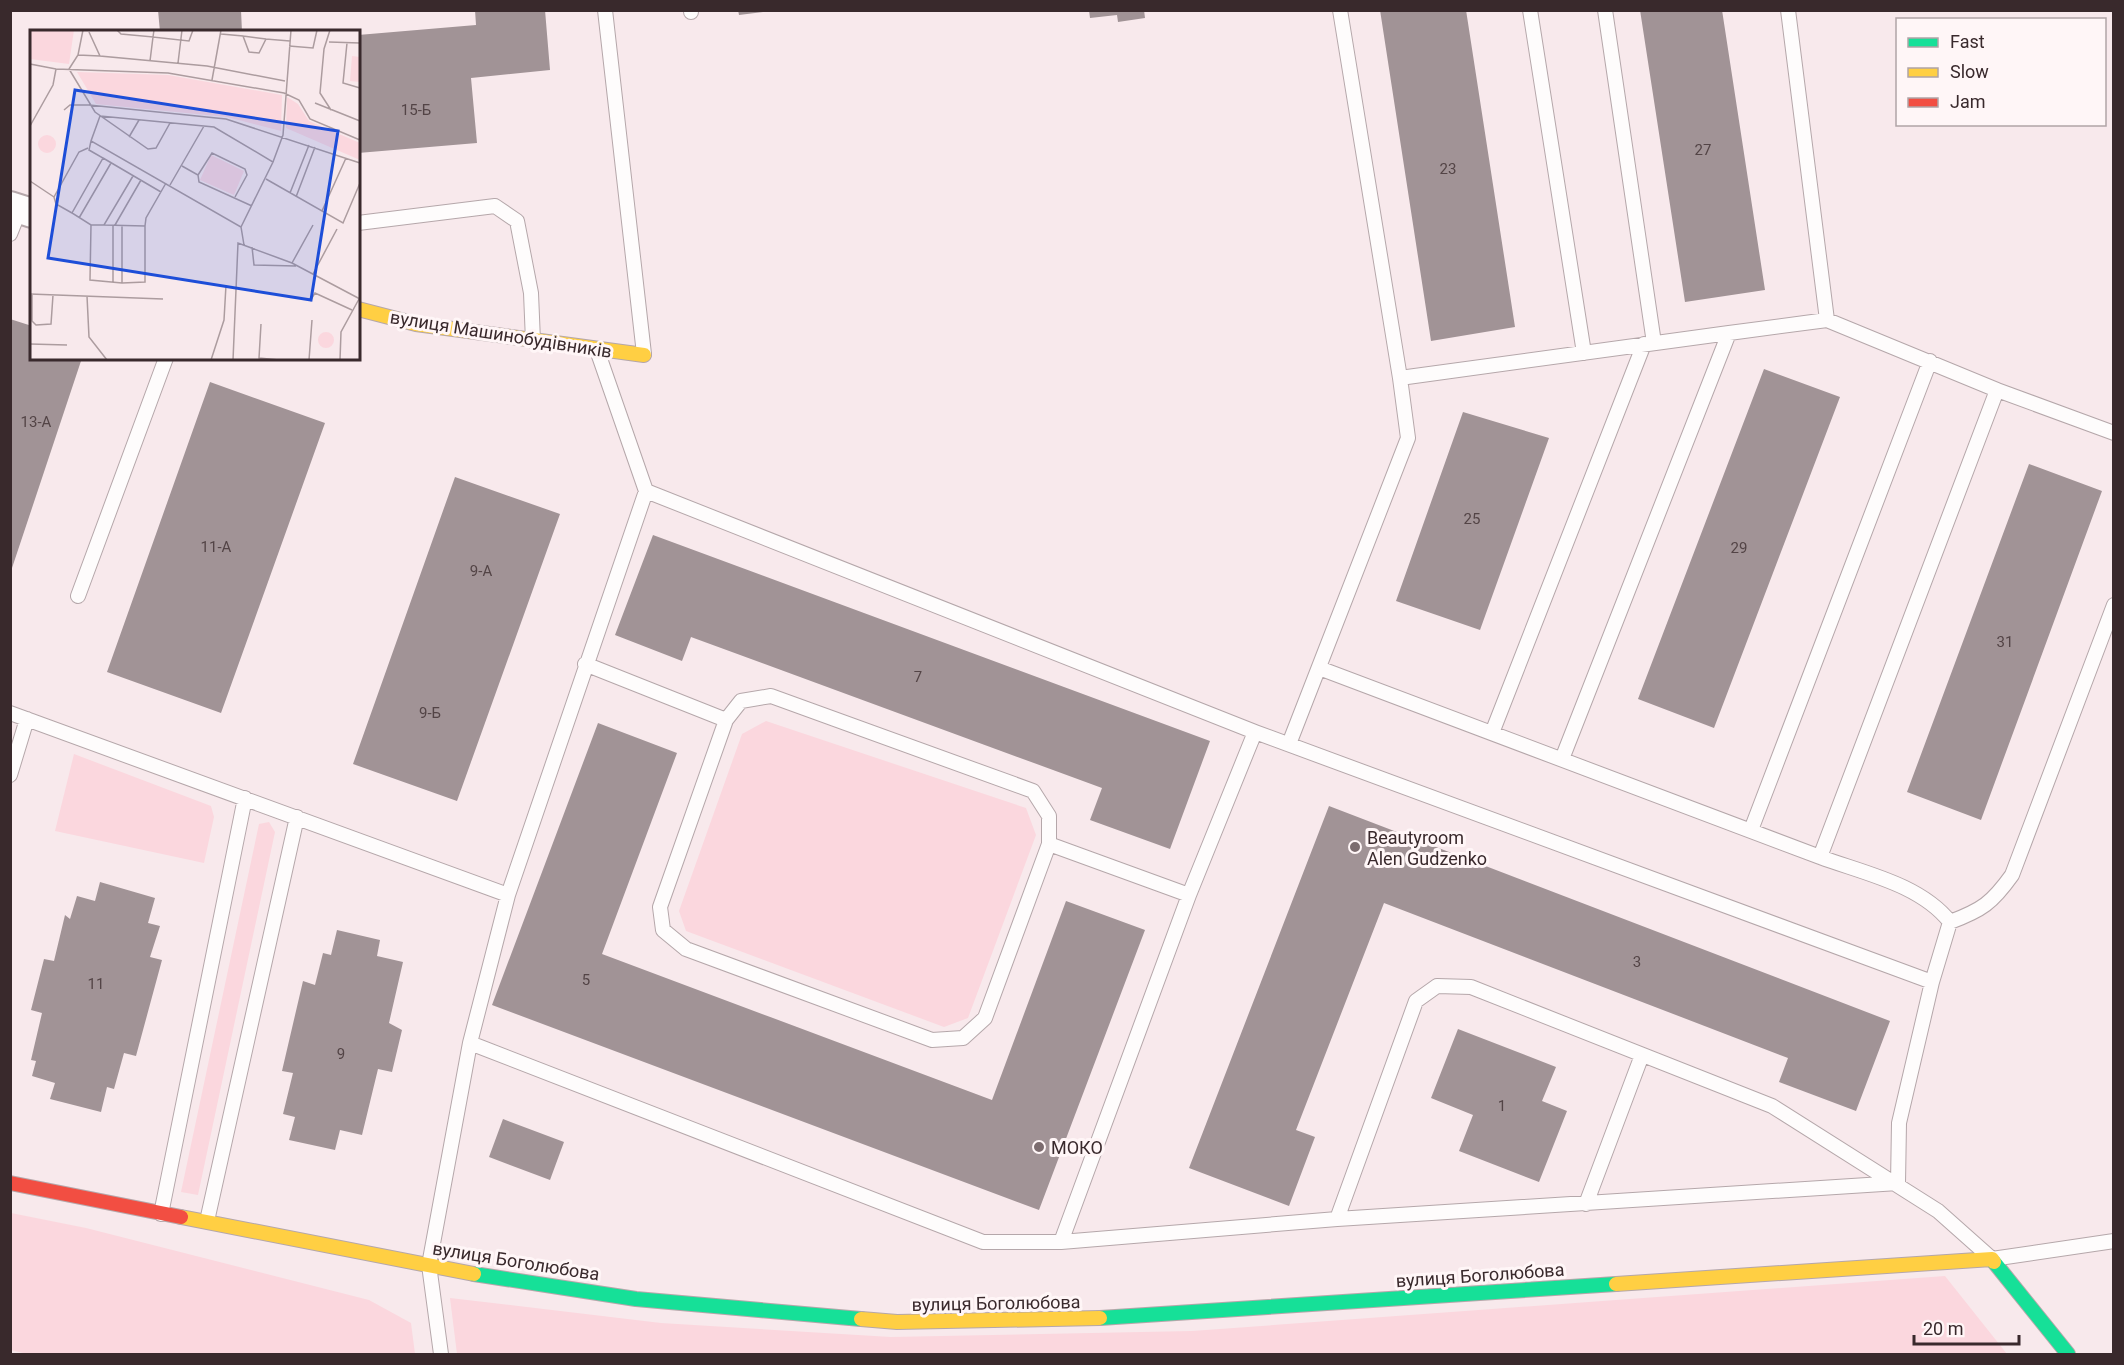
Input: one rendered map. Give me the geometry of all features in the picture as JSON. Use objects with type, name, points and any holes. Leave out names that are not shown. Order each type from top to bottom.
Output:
[{"type":"street","name":"вулиця Машинобудівників","points":[[360,310],[416,324],[644,356]]},
{"type":"street","name":"вулиця Боголюбова","points":[[10,1184],[429,1265],[636,1299],[897,1322],[1126,1317],[1992,1259]]},
{"type":"street","points":[[1992,1259],[2068,1354]]},
{"type":"lane","points":[[605,10],[644,356]]},
{"type":"lane","points":[[1289,744],[1408,438],[1340,10]]},
{"type":"lane","points":[[1530,10],[1584,352]]},
{"type":"lane","points":[[1492,733],[1648,344],[1605,10]]},
{"type":"lane","points":[[1788,10],[1827,320]]},
{"type":"lane","points":[[360,224],[495,206],[517,221],[531,293],[532,341]]},
{"type":"lane","points":[[1400,378],[1827,320],[1997,390],[2114,433]]},
{"type":"lane","points":[[1562,759],[1729,333]]},
{"type":"lane","points":[[441,1354],[429,1265],[470,1043],[508,895],[646,490],[597,349]]},
{"type":"lane","points":[[78,596],[165,360]]},
{"type":"lane","points":[[1751,830],[1930,361]]},
{"type":"lane","points":[[1820,857],[1997,390]]},
{"type":"lane","points":[[646,490],[1255,732],[1932,982]]},
{"type":"lane","points":[[1950,922],[1972,914],[1995,899],[2012,875],[2114,605]]},
{"type":"lane","points":[[585,664],[726,720]]},
{"type":"lane","points":[[1319,668],[1922,896],[1939,908],[1950,922],[1946,942],[1932,982],[1899,1123],[1898,1183]]},
{"type":"lane","points":[[771,696],[1033,791],[1049,816],[1049,844],[985,1018],[963,1038],[932,1040],[686,949],[663,930],[660,907],[726,720],[741,701],[771,696]]},
{"type":"lane","points":[[10,712],[508,895]]},
{"type":"lane","points":[[10,775],[27,719]]},
{"type":"lane","points":[[1060,1242],[1189,896],[1255,732]]},
{"type":"lane","points":[[161,1215],[245,798]]},
{"type":"lane","points":[[207,1223],[297,817]]},
{"type":"lane","points":[[1049,844],[1189,896]]},
{"type":"lane","points":[[1337,1220],[1416,1001],[1437,986],[1471,987],[1772,1106],[1898,1183],[1938,1211],[1992,1259],[2114,1241]]},
{"type":"lane","points":[[470,1043],[983,1242],[1060,1242],[1337,1220],[1898,1183]]},
{"type":"lane","points":[[1586,1204],[1642,1055]]},
{"type":"shaded area","points":[[766,721],[1026,808],[1036,835],[968,1018],[944,1027],[686,931],[679,911],[742,734]]},
{"type":"shaded area","points":[[74,754],[211,806],[214,817],[204,863],[55,831]]},
{"type":"shaded area","points":[[269,822],[275,832],[198,1195],[181,1192],[259,824]]},
{"type":"shaded area","points":[[11,1213],[86,1228],[369,1300],[411,1323],[415,1354],[27,1354],[11,1350]]},
{"type":"shaded area","points":[[1945,1276],[2007,1354],[457,1354],[450,1298],[661,1323],[891,1337],[1192,1331]]},
{"type":"building","points":[[158,10],[241,10],[242,30],[160,30]]},
{"type":"building","points":[[475,10],[545,10],[550,70],[471,78],[477,143],[360,153],[360,35],[476,25]]},
{"type":"building","points":[[738,10],[763,10],[763,12],[739,15]]},
{"type":"building","points":[[1089,10],[1144,10],[1145,18],[1118,22],[1117,15],[1090,18]]},
{"type":"building","points":[[1380,10],[1466,10],[1515,327],[1431,341]]},
{"type":"building","points":[[1640,10],[1722,10],[1765,290],[1685,302]]},
{"type":"building","points":[[10,319],[30,325],[30,360],[81,360],[11,571]]},
{"type":"building","points":[[1764,369],[1840,397],[1714,728],[1638,699]]},
{"type":"building","points":[[210,382],[325,423],[221,713],[107,672]]},
{"type":"building","points":[[1463,412],[1549,438],[1480,630],[1396,601]]},
{"type":"building","points":[[2029,464],[2102,491],[1981,820],[1907,792]]},
{"type":"building","points":[[455,477],[560,514],[457,801],[353,764]]},
{"type":"building","points":[[653,535],[1210,741],[1170,849],[1090,820],[1102,788],[691,637],[682,661],[615,635]]},
{"type":"building","points":[[598,723],[677,753],[602,954],[992,1100],[1066,901],[1145,930],[1039,1210],[492,1005]]},
{"type":"building","points":[[1329,806],[1890,1021],[1856,1111],[1779,1082],[1788,1058],[1384,903],[1296,1130],[1315,1137],[1289,1206],[1189,1168]]},
{"type":"building","points":[[100,882],[155,898],[148,923],[160,926],[150,957],[162,960],[136,1056],[124,1053],[114,1089],[107,1087],[101,1112],[50,1099],[55,1083],[32,1076],[36,1061],[31,1060],[42,1013],[31,1010],[44,959],[54,961],[65,915],[70,919],[77,896],[95,901]]},
{"type":"building","points":[[337,930],[380,940],[377,956],[403,962],[389,1023],[402,1030],[392,1072],[378,1069],[362,1135],[340,1130],[335,1150],[289,1140],[295,1117],[283,1114],[293,1073],[282,1071],[303,981],[315,985],[323,953],[331,955]]},
{"type":"building","points":[[1458,1029],[1556,1067],[1542,1101],[1567,1111],[1539,1182],[1459,1151],[1473,1115],[1431,1098]]},
{"type":"building","points":[[503,1119],[564,1142],[550,1180],[489,1157]]},
{"type":"traffic: fast","points":[[1994,1262],[2068,1354]]},
{"type":"traffic: fast","points":[[474,1274],[636,1299],[861,1319]]},
{"type":"traffic: fast","points":[[1100,1318],[1616,1284]]},
{"type":"traffic: slow","points":[[360,310],[416,324],[644,355]]},
{"type":"traffic: slow","points":[[181,1217],[474,1274]]},
{"type":"traffic: slow","points":[[1616,1284],[1992,1259],[1994,1262]]},
{"type":"traffic: slow","points":[[861,1319],[897,1322],[1100,1318]]},
{"type":"traffic: jam","points":[[10,1183],[181,1217]]},
{"type":"place","name":"Beautyroom Alen Gudzenko","points":[[1355,847]]},
{"type":"place","name":"МОКО","points":[[1039,1147]]}]
